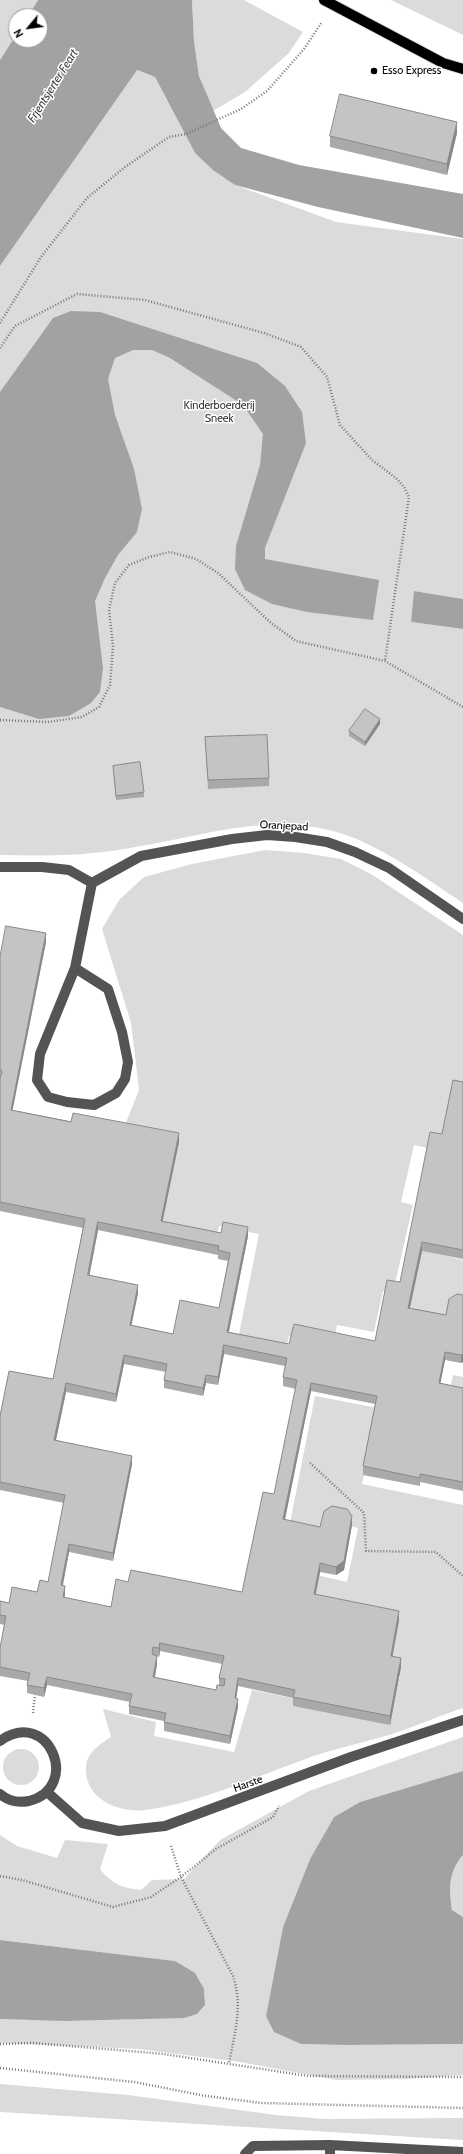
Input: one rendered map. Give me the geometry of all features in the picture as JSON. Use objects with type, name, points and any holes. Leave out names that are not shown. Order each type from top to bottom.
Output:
[{"type":"main road","points":[[324,0],[443,63],[463,69]]},
{"type":"street","name":"Oranjepad","points":[[92,883],[142,856],[232,839],[267,835],[288,837],[327,842],[355,852],[389,868],[463,919]]},
{"type":"street","points":[[0,867],[42,867],[69,870],[92,883],[75,968],[40,1054],[37,1080],[48,1097],[67,1102],[94,1105],[116,1093],[125,1079],[128,1062],[122,1032],[108,989],[75,968]]},
{"type":"street","name":"Harste","points":[[46,1792],[82,1823],[119,1831],[165,1826],[295,1780],[351,1757],[463,1720]]},
{"type":"street","points":[[0,1740],[8,1735],[30,1732],[42,1739],[51,1748],[56,1759],[57,1771],[54,1782],[46,1792],[37,1799],[24,1802],[12,1801],[0,1794]]},
{"type":"street","points":[[245,2154],[253,2146],[463,2152]]},
{"type":"path","points":[[0,323],[42,257],[87,198],[144,153],[168,137],[186,134],[241,109],[267,91],[304,50],[334,5]]},
{"type":"path","points":[[0,348],[15,326],[77,294],[145,300],[264,333],[301,347],[327,377],[340,425],[372,460],[396,478],[404,487],[409,497],[385,661]]},
{"type":"path","points":[[0,720],[48,722],[82,717],[99,707],[110,685],[113,646],[109,610],[115,583],[129,565],[149,557],[170,552],[196,559],[218,573],[271,623],[296,641],[385,661],[463,707]]},
{"type":"path","points":[[310,1462],[364,1513],[366,1551],[436,1552],[463,1576]]},
{"type":"path","points":[[0,1876],[22,1880],[113,1907],[151,1897],[181,1877],[216,1849],[274,1817],[295,1780]]},
{"type":"path","points":[[165,1826],[181,1877],[233,1976],[238,1989],[237,2023],[229,2063]]},
{"type":"path","points":[[0,2044],[33,2043],[164,2054],[308,2076],[463,2077]]},
{"type":"path","points":[[0,2068],[134,2082],[206,2096],[262,2103],[463,2108]]},
{"type":"green space","points":[[0,0],[38,0],[33,8],[8,8],[8,48],[0,60]]},
{"type":"green space","points":[[192,0],[244,0],[303,32],[289,53],[245,92],[213,111],[199,76],[194,41]]},
{"type":"green space","points":[[391,0],[463,0],[463,35]]},
{"type":"green space","name":"Kinderboerderij Sneek","points":[[136,70],[155,77],[195,153],[235,185],[336,222],[463,239],[463,599],[414,591],[411,622],[463,629],[463,903],[399,861],[372,846],[329,830],[300,825],[242,827],[154,844],[93,853],[0,855],[0,266]]},
{"type":"green space","points":[[265,850],[304,853],[341,859],[371,874],[463,935],[463,1089],[446,1152],[414,1145],[401,1202],[413,1205],[393,1292],[383,1291],[374,1332],[337,1325],[333,1345],[289,1336],[285,1353],[237,1344],[259,1234],[219,1226],[215,1247],[159,1236],[125,1125],[139,1090],[135,1055],[131,1023],[102,929],[119,900],[144,877],[192,864]]},
{"type":"green space","points":[[421,1250],[463,1260],[463,1306],[444,1332],[405,1324]]},
{"type":"green space","points":[[453,1375],[463,1377],[463,1413],[446,1410]]},
{"type":"green space","points":[[315,1396],[378,1408],[362,1484],[463,1505],[463,1708],[392,1734],[311,1757],[230,1788],[188,1801],[146,1810],[125,1809],[106,1802],[97,1796],[91,1788],[87,1779],[86,1768],[88,1758],[91,1753],[111,1737],[103,1709],[156,1722],[154,1736],[234,1752],[252,1690],[391,1718],[400,1676],[378,1672],[309,1612],[317,1575],[347,1582],[358,1528],[332,1522],[327,1546],[287,1538]]},
{"type":"green space","points":[[463,1737],[463,1771],[360,1802],[334,1817],[310,1859],[283,1927],[266,2016],[301,2044],[463,2044],[463,2075],[407,2079],[336,2080],[240,2062],[138,2049],[0,2043],[0,2019],[123,2020],[172,2017],[197,2014],[205,2005],[204,1989],[175,1961],[0,1940],[0,1835],[17,1846],[57,1858],[65,1840],[108,1844],[100,1869],[113,1882],[128,1888],[141,1890],[152,1880],[184,1879],[220,1840],[309,1791]]},
{"type":"green space","points":[[25,1749],[34,1754],[38,1760],[38,1774],[34,1780],[25,1785],[17,1785],[8,1780],[4,1774],[3,1763],[8,1754],[14,1750]]},
{"type":"green space","points":[[463,1855],[463,1917],[452,1910],[450,1888],[452,1875]]},
{"type":"green space","points":[[0,2084],[128,2095],[276,2115],[325,2119],[463,2118],[463,2140],[0,2112]]},
{"type":"water","name":"Frjentsjerter Feart","points":[[38,0],[192,0],[194,41],[199,76],[221,128],[241,148],[299,165],[463,194],[463,238],[318,207],[235,185],[213,170],[195,153],[155,77],[137,70],[0,266],[0,60],[8,48],[48,48],[48,8],[33,8]]},
{"type":"water","points":[[71,311],[100,312],[257,363],[285,386],[302,412],[306,443],[265,548],[265,559],[379,580],[373,620],[307,612],[272,604],[245,590],[235,569],[236,546],[260,465],[263,434],[243,405],[170,358],[152,350],[133,350],[115,358],[108,379],[115,415],[134,469],[142,509],[137,532],[118,555],[105,578],[95,601],[103,668],[100,692],[91,703],[69,716],[39,719],[0,707],[0,392],[53,318]]},
{"type":"water","points":[[414,591],[463,599],[463,629],[411,622]]},
{"type":"water","points":[[463,1771],[463,1855],[452,1875],[450,1895],[452,1910],[463,1917],[463,2044],[301,2044],[274,2032],[266,2016],[283,1927],[310,1859],[334,1817],[360,1802]]},
{"type":"water","points":[[0,1940],[175,1961],[195,1973],[204,1989],[205,2005],[197,2014],[184,2018],[65,2021],[0,2019]]},
{"type":"building","points":[[340,94],[457,122],[447,164],[330,136]]},
{"type":"building","points":[[365,709],[380,719],[365,742],[349,731]]},
{"type":"building","points":[[267,735],[269,778],[208,780],[205,737]]},
{"type":"building","points":[[140,762],[144,792],[116,796],[113,766]]},
{"type":"building","points":[[6,926],[46,933],[11,1110],[71,1122],[73,1113],[179,1133],[161,1221],[221,1233],[223,1222],[248,1227],[227,1332],[289,1344],[294,1324],[375,1341],[387,1280],[400,1282],[430,1132],[442,1134],[453,1080],[463,1082],[463,1250],[422,1242],[408,1308],[446,1315],[449,1299],[457,1294],[463,1295],[463,1354],[461,1355],[445,1352],[439,1383],[463,1388],[463,1482],[420,1474],[420,1478],[363,1466],[377,1396],[311,1383],[283,1519],[320,1527],[324,1511],[332,1506],[347,1509],[352,1516],[344,1561],[336,1567],[320,1563],[314,1594],[399,1611],[391,1656],[401,1658],[390,1716],[293,1697],[295,1690],[238,1678],[235,1698],[238,1699],[230,1736],[164,1722],[166,1713],[129,1706],[132,1694],[47,1677],[44,1688],[27,1685],[30,1673],[0,1667],[0,1648],[6,1616],[0,1615],[0,1601],[9,1603],[12,1587],[37,1592],[40,1580],[48,1582],[65,1495],[0,1482],[0,1416],[9,1371],[53,1379],[85,1219],[0,1202],[0,1079],[2,1071],[0,1070],[0,957]],"holes":[[[98,1222],[219,1246],[218,1250],[230,1253],[219,1308],[180,1300],[173,1334],[130,1325],[138,1285],[88,1275]],[[224,1345],[287,1358],[283,1377],[297,1380],[274,1494],[263,1492],[242,1592],[131,1570],[128,1582],[116,1579],[111,1607],[63,1597],[65,1586],[61,1585],[69,1544],[113,1553],[132,1456],[54,1440],[66,1383],[116,1394],[124,1355],[167,1364],[164,1380],[203,1388],[206,1375],[218,1377]],[[160,1643],[224,1656],[219,1678],[225,1679],[224,1686],[217,1685],[216,1690],[153,1677],[157,1656],[152,1654],[153,1647],[159,1648]]]},
{"type":"place","name":"Esso Express","points":[[374,71]]}]
